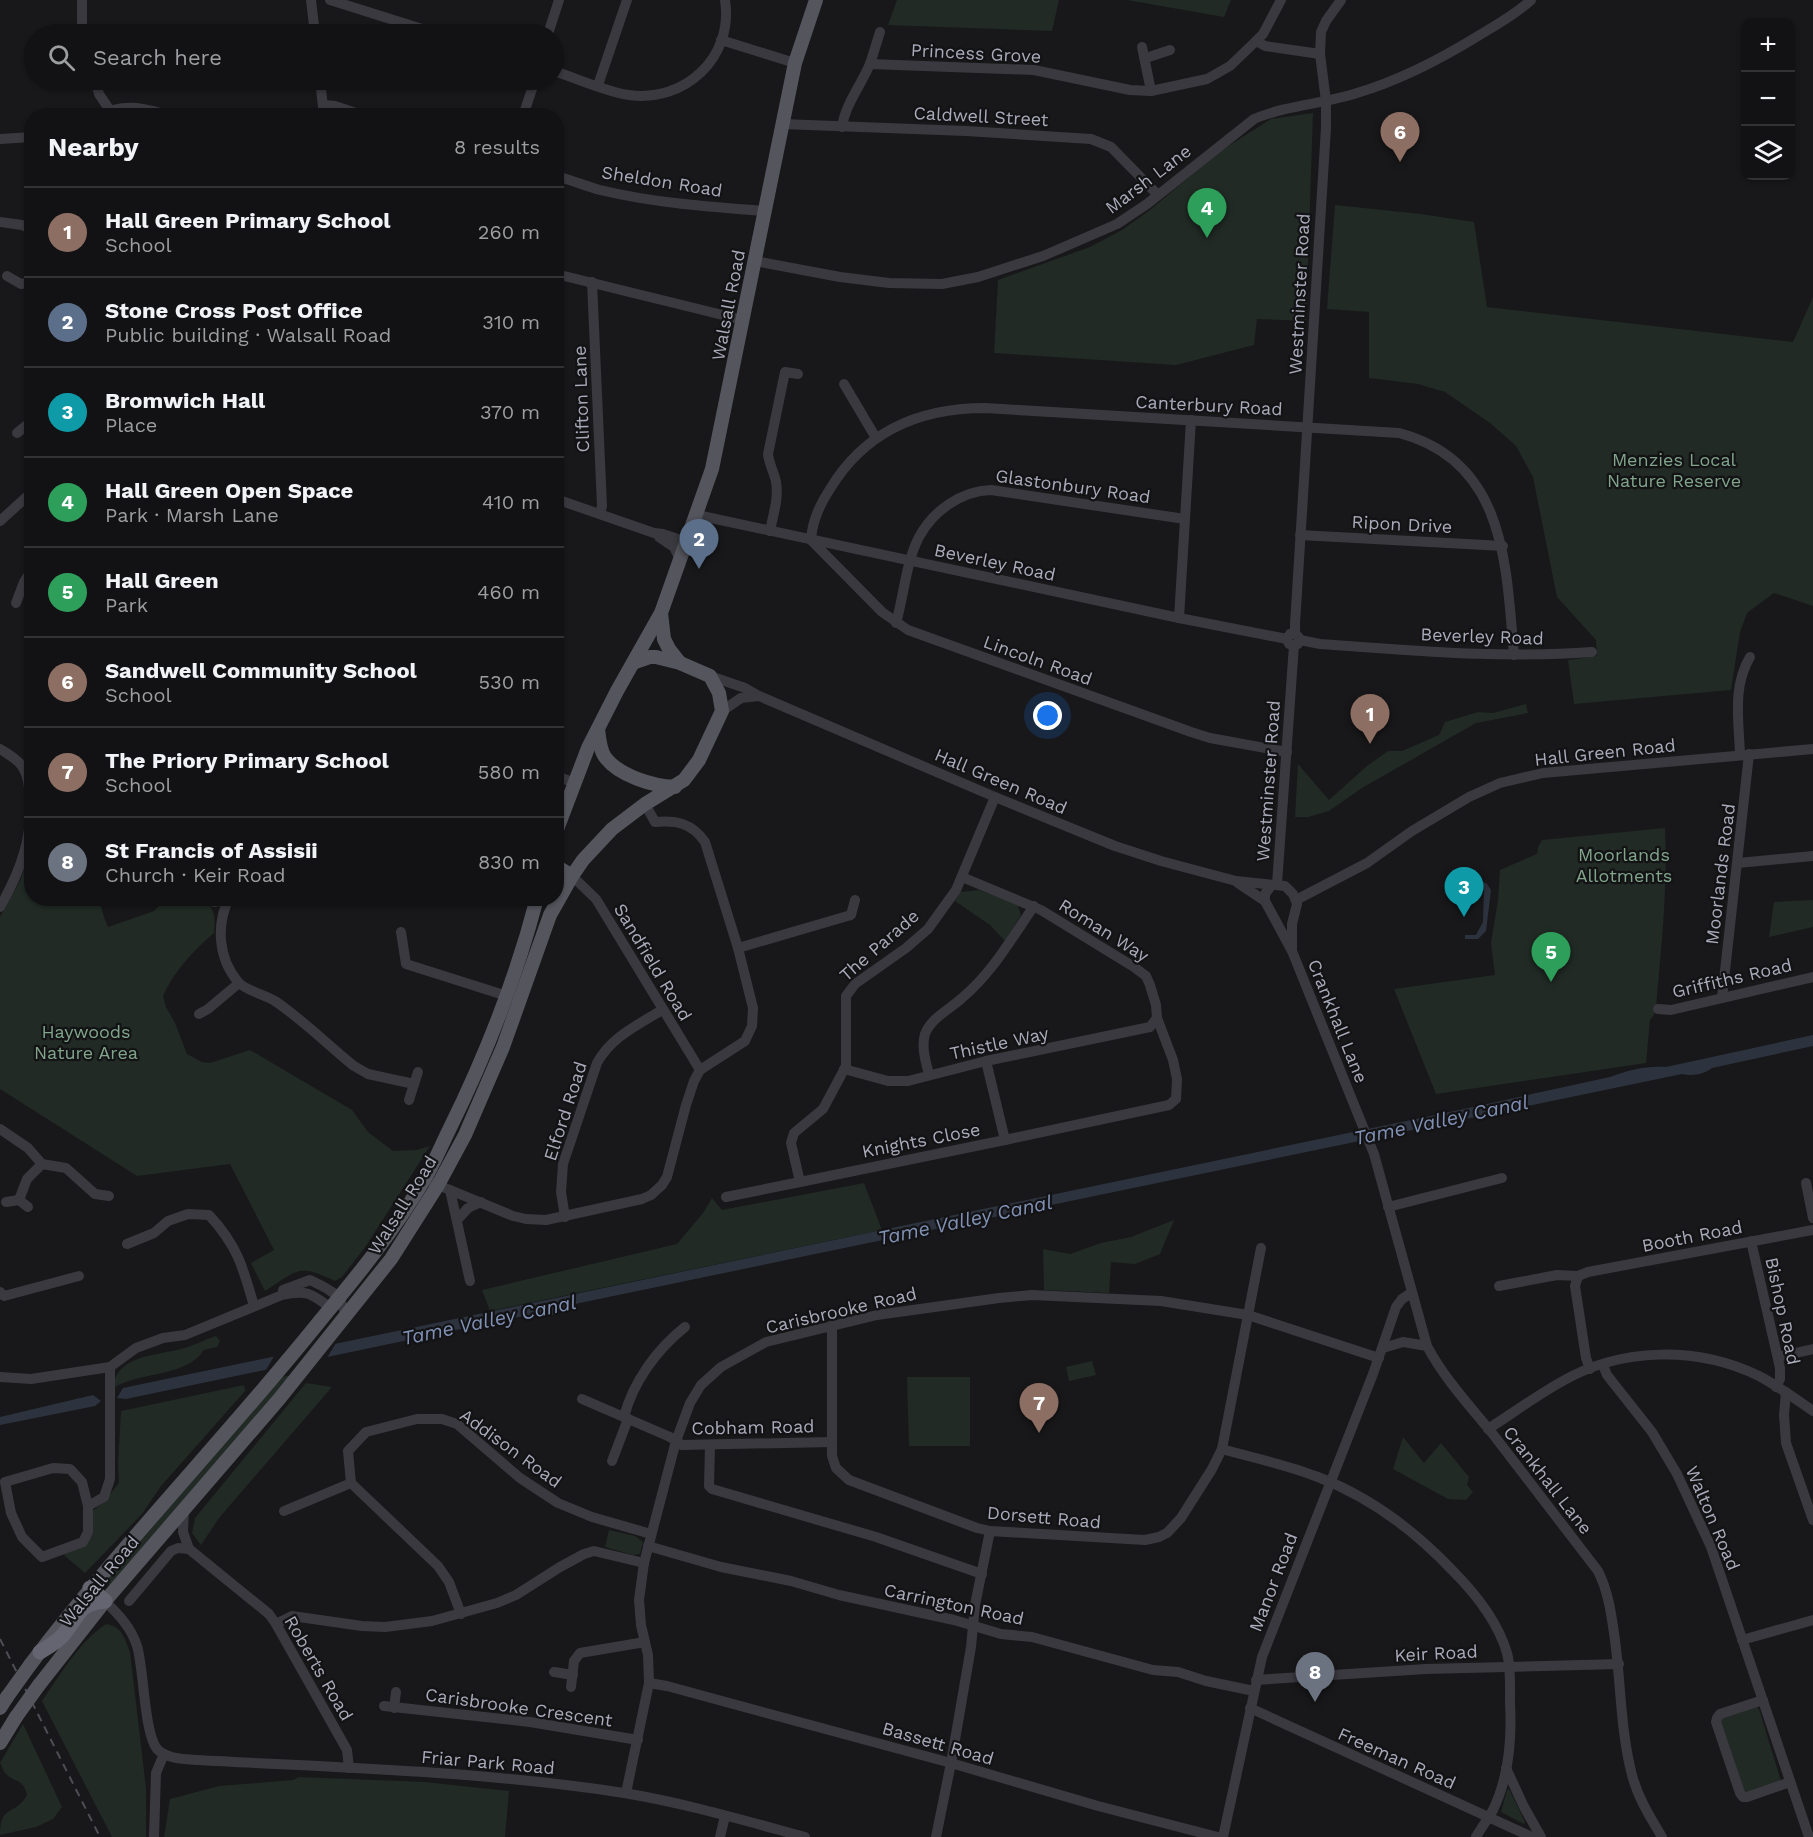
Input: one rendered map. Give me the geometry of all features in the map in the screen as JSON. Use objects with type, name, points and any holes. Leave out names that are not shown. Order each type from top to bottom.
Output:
[{"type":"highway","points":[[90,1588],[105,1601]]},
{"type":"highway","points":[[40,1652],[62,1636],[84,1607],[90,1603],[105,1601]]},
{"type":"main road","name":"Walsall Road","points":[[564,811],[598,729],[661,613],[712,469],[795,63],[816,0]]},
{"type":"main road","name":"Walsall Road","points":[[661,613],[664,639],[680,663]]},
{"type":"main road","points":[[633,663],[651,657],[680,663],[710,676],[719,693],[722,711]]},
{"type":"main road","name":"Walsall Road","points":[[564,890],[583,860],[612,829],[645,804],[684,780],[699,760],[722,711]]},
{"type":"main road","points":[[598,729],[603,754],[613,765],[649,783],[675,786]]},
{"type":"main road","points":[[564,871],[572,876]]},
{"type":"main road","name":"Walsall Road","points":[[0,1742],[39,1685],[105,1601],[326,1341],[340,1307],[392,1230],[438,1184],[460,1108],[493,1034],[526,939],[535,906]]},
{"type":"main road","name":"Walsall Road","points":[[4,1703],[30,1665],[90,1588],[303,1343],[397,1250],[465,1135],[503,1047],[555,906]]},
{"type":"street","points":[[82,0],[82,24]]},
{"type":"street","points":[[311,0],[314,24]]},
{"type":"street","points":[[330,0],[406,24]]},
{"type":"street","points":[[551,24],[559,0]]},
{"type":"street","points":[[598,86],[627,0]]},
{"type":"street","points":[[564,74],[627,95],[642,96],[671,92],[693,80],[712,62],[721,40],[726,17],[725,0]]},
{"type":"street","name":"Princess Grove","points":[[870,64],[1034,70],[1130,90],[1151,91],[1207,79],[1230,66],[1263,34],[1281,0]]},
{"type":"street","name":"Westminster Road","points":[[1274,885],[1287,752],[1326,101],[1320,54],[1322,32],[1326,21],[1341,0]]},
{"type":"street","name":"Marsh Lane","points":[[755,261],[840,277],[922,285],[959,282],[1021,264],[1081,241],[1116,224],[1158,195],[1254,119],[1277,111],[1356,94],[1399,80],[1432,64],[1504,21],[1531,0]]},
{"type":"street","points":[[842,127],[846,109],[862,83],[880,32]]},
{"type":"street","points":[[721,40],[795,63]]},
{"type":"street","points":[[1256,41],[1265,46],[1320,54]]},
{"type":"street","points":[[1142,46],[1151,91]]},
{"type":"street","points":[[1146,58],[1170,50]]},
{"type":"street","points":[[98,90],[108,108]]},
{"type":"street","points":[[321,90],[324,108]]},
{"type":"street","points":[[526,108],[532,90]]},
{"type":"street","name":"Caldwell Street","points":[[782,124],[966,131],[1091,139],[1111,147],[1158,195]]},
{"type":"street","points":[[0,139],[24,138]]},
{"type":"street","name":"Sheldon Road","points":[[564,179],[600,190],[634,196],[695,206],[765,212]]},
{"type":"street","points":[[1,220],[24,226]]},
{"type":"street","points":[[7,276],[24,283]]},
{"type":"street","points":[[564,276],[743,320]]},
{"type":"street","name":"Clifton Lane","points":[[592,282],[602,507],[600,514]]},
{"type":"street","points":[[770,531],[777,492],[776,478],[769,466],[768,454],[785,372],[798,374]]},
{"type":"street","points":[[844,384],[876,438]]},
{"type":"street","name":"Canterbury Road","points":[[811,540],[814,521],[833,484],[851,460],[876,438],[891,429],[915,418],[950,409],[1191,420],[1399,434],[1436,447],[1465,470],[1474,481],[1495,521],[1503,546],[1514,655]]},
{"type":"street","points":[[1179,618],[1191,420]]},
{"type":"street","points":[[17,433],[24,427]]},
{"type":"street","name":"Glastonbury Road","points":[[896,623],[911,561],[920,537],[936,515],[952,502],[982,490],[1185,519]]},
{"type":"street","points":[[0,521],[24,499]]},
{"type":"street","points":[[564,502],[687,542]]},
{"type":"street","name":"Beverley Road","points":[[697,516],[1179,618],[1320,644],[1514,655],[1592,652]]},
{"type":"street","points":[[654,533],[674,547],[680,560]]},
{"type":"street","name":"Ripon Drive","points":[[1300,535],[1503,546]]},
{"type":"street","name":"Lincoln Road","points":[[811,540],[882,612],[896,623],[936,641],[1191,732],[1210,738],[1287,752]]},
{"type":"street","points":[[16,603],[24,582]]},
{"type":"street","name":"Moorlands Road","points":[[1722,998],[1738,863],[1745,755],[1738,687],[1750,657]]},
{"type":"street","name":"Hall Green Road","points":[[710,676],[745,688],[995,797],[1115,846],[1236,881],[1274,885]]},
{"type":"street","points":[[722,711],[741,698],[759,696]]},
{"type":"street","points":[[0,749],[14,758],[24,770]]},
{"type":"street","name":"Hall Green Road","points":[[1295,905],[1367,863],[1412,831],[1469,797],[1500,783],[1543,773],[1813,749]]},
{"type":"street","points":[[564,779],[575,783]]},
{"type":"street","name":"The Parade","points":[[800,1182],[791,1143],[794,1133],[824,1109],[844,1069],[846,996],[855,984],[906,948],[928,929],[956,890],[995,797]]},
{"type":"street","points":[[438,1184],[513,1216],[526,1219],[546,1220],[565,1217],[651,1195],[667,1177],[694,1081],[700,1070],[745,1041],[752,1026],[753,1008],[738,948],[705,842],[698,832],[679,822],[655,822],[645,804]]},
{"type":"street","points":[[0,907],[13,884],[24,856]]},
{"type":"street","points":[[1738,863],[1813,856]]},
{"type":"street","name":"Sandfield Road","points":[[572,876],[596,899],[700,1070]]},
{"type":"street","name":"Roman Way","points":[[962,877],[1034,906],[1134,966],[1146,976],[1156,1005],[1156,1018],[1173,1060],[1177,1079],[1176,1099],[1169,1105],[1005,1140]]},
{"type":"street","name":"Hall Green Road","points":[[1236,881],[1265,901]]},
{"type":"street","points":[[1274,885],[1288,889],[1295,905],[1282,917],[1272,912],[1265,901],[1265,894],[1274,885]]},
{"type":"street","points":[[738,948],[851,915],[855,900]]},
{"type":"street","name":"Crankhall Lane","points":[[1292,951],[1295,905]]},
{"type":"street","points":[[225,906],[220,921],[222,949],[239,983],[274,1000],[361,1070],[387,1079],[414,1084]]},
{"type":"street","points":[[929,1075],[923,1048],[925,1033],[936,1019],[986,976],[1034,906]]},
{"type":"street","name":"Crankhall Lane","points":[[1272,912],[1292,951],[1374,1154],[1427,1346],[1443,1373],[1598,1571],[1610,1606],[1619,1664],[1626,1749],[1632,1775],[1637,1793],[1662,1837]]},
{"type":"street","points":[[402,932],[406,964],[507,996]]},
{"type":"street","name":"Griffiths Road","points":[[1658,1009],[1671,1010],[1813,977]]},
{"type":"street","points":[[206,1014],[239,983]]},
{"type":"street","name":"Elford Road","points":[[565,1217],[561,1192],[563,1164],[597,1063],[615,1039],[662,1010]]},
{"type":"street","name":"Thistle Way","points":[[844,1069],[888,1081],[908,1081],[986,1061],[1150,1028],[1156,1018]]},
{"type":"street","name":"Knights Close","points":[[800,1182],[1005,1140],[986,1061]]},
{"type":"street","points":[[409,1100],[418,1072]]},
{"type":"street","points":[[0,1129],[28,1148],[42,1164],[66,1168],[95,1194],[109,1196]]},
{"type":"street","points":[[6,1202],[24,1204],[27,1179],[42,1164]]},
{"type":"street","points":[[1388,1207],[1502,1178]]},
{"type":"street","points":[[726,1197],[800,1182]]},
{"type":"street","points":[[1806,1183],[1813,1218]]},
{"type":"street","points":[[438,1184],[457,1220],[470,1281]]},
{"type":"street","points":[[457,1220],[468,1209],[481,1202]]},
{"type":"street","points":[[127,1244],[154,1233],[168,1221],[188,1214],[209,1215],[226,1234],[242,1265],[254,1306]]},
{"type":"street","name":"Booth Road","points":[[1499,1286],[1557,1275],[1578,1276],[1588,1272],[1813,1230]]},
{"type":"street","name":"Bishop Road","points":[[1751,1241],[1781,1374],[1786,1443],[1813,1520]]},
{"type":"street","name":"Dorsett Road","points":[[831,1325],[833,1462],[842,1475],[849,1480],[990,1531],[1144,1540],[1167,1533],[1181,1518],[1222,1449],[1261,1248]]},
{"type":"street","points":[[1,1298],[79,1276]]},
{"type":"street","points":[[1578,1276],[1575,1286],[1586,1358],[1590,1369]]},
{"type":"street","points":[[0,1377],[31,1379],[110,1367],[136,1348],[163,1338],[185,1335],[254,1306],[296,1292],[312,1294],[340,1307]]},
{"type":"street","name":"Manor Road","points":[[1222,1837],[1265,1649],[1381,1353],[1396,1307],[1411,1293]]},
{"type":"street","name":"Carisbrooke Road","points":[[626,1793],[649,1683],[648,1655],[639,1600],[644,1563],[676,1441],[690,1403],[701,1385],[721,1367],[766,1342],[831,1325],[903,1310],[1032,1295],[1161,1301],[1248,1315],[1381,1353]]},
{"type":"street","points":[[612,1461],[626,1418],[629,1396],[664,1343],[684,1327]]},
{"type":"street","points":[[1381,1353],[1403,1342],[1427,1346]]},
{"type":"street","points":[[1778,1357],[1813,1349]]},
{"type":"street","points":[[1488,1429],[1562,1381],[1625,1358],[1652,1355],[1694,1355],[1734,1366],[1759,1376],[1813,1411]]},
{"type":"street","name":"Walton Road","points":[[1603,1365],[1607,1375],[1652,1432],[1677,1473],[1711,1548],[1809,1837]]},
{"type":"street","points":[[88,1506],[104,1497],[110,1479],[110,1367]]},
{"type":"street","name":"Cobham Road","points":[[582,1399],[670,1437],[682,1445],[832,1442]]},
{"type":"street","name":"Addison Road","points":[[351,1484],[348,1451],[366,1432],[417,1419],[442,1419],[457,1424],[520,1478],[558,1503],[592,1517],[651,1534]]},
{"type":"street","points":[[711,1444],[709,1486],[712,1489],[876,1538],[982,1574]]},
{"type":"street","points":[[1222,1449],[1296,1469],[1330,1482],[1378,1508],[1397,1520],[1436,1553],[1482,1606],[1507,1653],[1511,1734],[1506,1768],[1493,1810],[1476,1837]]},
{"type":"street","points":[[53,1468],[70,1469],[82,1482],[88,1506],[88,1532],[83,1542],[42,1557],[22,1537],[11,1514],[5,1482],[53,1468]]},
{"type":"street","points":[[284,1511],[351,1484],[438,1566],[449,1582],[461,1614]]},
{"type":"street","points":[[131,1595],[171,1551],[178,1548],[189,1549],[183,1532],[184,1509]]},
{"type":"street","points":[[936,1837],[951,1763],[975,1605],[990,1531]]},
{"type":"street","name":"Carrington Road","points":[[648,1546],[839,1595],[973,1625],[1001,1634],[1032,1637],[1153,1670],[1178,1672],[1206,1681],[1255,1685]]},
{"type":"street","name":"Roberts Road","points":[[189,1549],[258,1604],[276,1624],[347,1750],[349,1768]]},
{"type":"street","points":[[276,1624],[291,1617],[385,1628],[432,1621],[461,1614],[516,1595],[560,1567],[594,1551],[644,1563]]},
{"type":"street","points":[[105,1601],[125,1622],[137,1645],[151,1734],[157,1749],[164,1754],[156,1773],[154,1837]]},
{"type":"street","points":[[1742,1640],[1813,1620]]},
{"type":"street","points":[[571,1687],[574,1661],[580,1653],[645,1642]]},
{"type":"street","name":"Keir Road","points":[[1255,1685],[1426,1669],[1619,1664]]},
{"type":"street","points":[[554,1672],[573,1675]]},
{"type":"street","name":"Bassett Road","points":[[649,1683],[1218,1837]]},
{"type":"street","name":"Carisbrooke Crescent","points":[[396,1692],[389,1707],[530,1722],[638,1740]]},
{"type":"street","points":[[1763,1700],[1720,1714],[1716,1722],[1743,1797],[1790,1782]]},
{"type":"street","name":"Freeman Road","points":[[1250,1708],[1532,1837]]},
{"type":"street","name":"Friar Park Road","points":[[164,1754],[198,1761],[493,1777],[626,1793],[805,1837]]},
{"type":"street","points":[[1506,1768],[1541,1837]]},
{"type":"street","points":[[720,1837],[724,1816]]},
{"type":"green space","points":[[897,0],[1059,0],[1052,31],[888,25]]},
{"type":"green space","points":[[1127,0],[1231,0],[1224,17]]},
{"type":"green space","points":[[1313,113],[1306,321],[1257,319],[1254,345],[1176,365],[994,353],[998,280],[1090,247],[1122,230],[1150,210],[1219,152],[1271,119]]},
{"type":"green space","name":"Menzies Local Nature Reserve","points":[[1335,205],[1474,222],[1487,307],[1793,342],[1813,297],[1813,606],[1774,593],[1747,613],[1740,632],[1731,690],[1574,704],[1568,660],[1597,656],[1596,640],[1557,597],[1533,477],[1516,446],[1490,423],[1445,392],[1418,384],[1369,378],[1369,312],[1327,309]]},
{"type":"green space","points":[[1526,704],[1528,713],[1476,723],[1362,788],[1329,811],[1308,817],[1295,817],[1298,764],[1329,800],[1367,766],[1388,751],[1402,751],[1439,735],[1445,722],[1478,712],[1493,713]]},
{"type":"green space","name":"Moorlands Allotments","points":[[1665,828],[1666,873],[1662,940],[1656,1008],[1650,1020],[1646,1063],[1436,1094],[1394,989],[1495,975],[1491,943],[1500,870],[1537,854],[1542,840]]},
{"type":"green space","name":"Haywoods Nature Area","points":[[24,870],[24,906],[101,906],[108,927],[154,911],[159,906],[210,906],[215,920],[214,933],[185,962],[163,996],[187,1054],[202,1062],[210,1063],[250,1050],[352,1110],[368,1132],[393,1151],[417,1150],[430,1146],[366,1246],[342,1277],[335,1281],[313,1272],[299,1271],[265,1291],[251,1263],[274,1250],[230,1164],[137,1176],[0,1089],[0,917]]},
{"type":"green space","points":[[979,890],[1017,904],[1021,915],[1005,941],[990,925],[955,901],[960,892]]},
{"type":"green space","points":[[1813,900],[1813,927],[1769,937],[1774,902]]},
{"type":"green space","points":[[864,1183],[882,1230],[490,1311],[482,1290],[677,1244],[703,1213],[712,1198],[722,1210]]},
{"type":"green space","points":[[1174,1220],[1160,1254],[1135,1264],[1111,1262],[1109,1293],[1044,1290],[1043,1249],[1070,1254],[1101,1243],[1131,1237]]},
{"type":"green space","points":[[216,1336],[220,1341],[217,1347],[204,1350],[186,1365],[135,1379],[113,1388],[121,1369],[129,1363],[185,1348]]},
{"type":"green space","points":[[1092,1361],[1096,1375],[1069,1381],[1066,1367]]},
{"type":"green space","points":[[293,1375],[109,1586],[107,1575],[281,1377]]},
{"type":"green space","points":[[907,1377],[970,1377],[970,1446],[909,1446]]},
{"type":"green space","points":[[306,1383],[332,1387],[219,1518],[201,1545],[192,1533],[195,1518]]},
{"type":"green space","points":[[244,1385],[245,1391],[161,1486],[142,1514],[85,1573],[65,1556],[64,1554],[84,1546],[91,1512],[104,1502],[119,1483],[121,1411]]},
{"type":"green space","points":[[1403,1437],[1424,1463],[1441,1443],[1469,1477],[1467,1485],[1473,1492],[1466,1500],[1448,1499],[1393,1469]]},
{"type":"green space","points":[[609,1530],[635,1536],[643,1542],[640,1554],[633,1555],[605,1547]]},
{"type":"green space","points":[[106,1624],[119,1630],[130,1652],[146,1788],[146,1837],[112,1837],[42,1701],[79,1649]]},
{"type":"green space","points":[[1756,1706],[1759,1709],[1781,1781],[1744,1794],[1719,1718]]},
{"type":"green space","points":[[23,1724],[62,1807],[53,1819],[36,1827],[0,1835],[3,1818],[27,1795],[23,1785],[8,1776],[0,1763]]},
{"type":"green space","points":[[299,1777],[425,1782],[509,1791],[505,1837],[164,1837],[170,1799],[219,1786],[293,1780]]},
{"type":"green space","points":[[1509,1789],[1525,1822],[1524,1824],[1501,1812]]},
{"type":"water","points":[[1478,879],[1487,884],[1491,890],[1486,931],[1478,939],[1465,939],[1465,935],[1476,935],[1483,922],[1484,890],[1476,886],[1453,890],[1452,894],[1444,893],[1448,884]]},
{"type":"water","name":"Tame Valley Canal","points":[[1813,1035],[1813,1046],[1712,1068],[1697,1074],[1682,1074],[570,1305],[553,1315],[533,1314],[126,1399],[117,1398],[123,1388],[1464,1109],[1637,1069],[1666,1067]]},
{"type":"water","points":[[93,1395],[101,1401],[95,1406],[0,1425],[0,1417]]},
{"type":"pier","points":[[338,1340],[325,1361],[264,1373],[276,1353]]},
{"type":"railway","points":[[0,1639],[100,1837]]},
{"type":"place","name":"Sandwell Community School","points":[[1400,162]]},
{"type":"place","name":"Hall Green Open Space","points":[[1207,238]]},
{"type":"place","name":"Stone Cross Post Office","points":[[699,569]]},
{"type":"place","name":"Hall Green Primary School","points":[[1370,744]]},
{"type":"place","name":"Bromwich Hall","points":[[1464,917]]},
{"type":"place","name":"Hall Green","points":[[1551,982]]},
{"type":"place","name":"The Priory Primary School","points":[[1039,1433]]},
{"type":"place","name":"St Francis of Assisii","points":[[1315,1702]]}]
